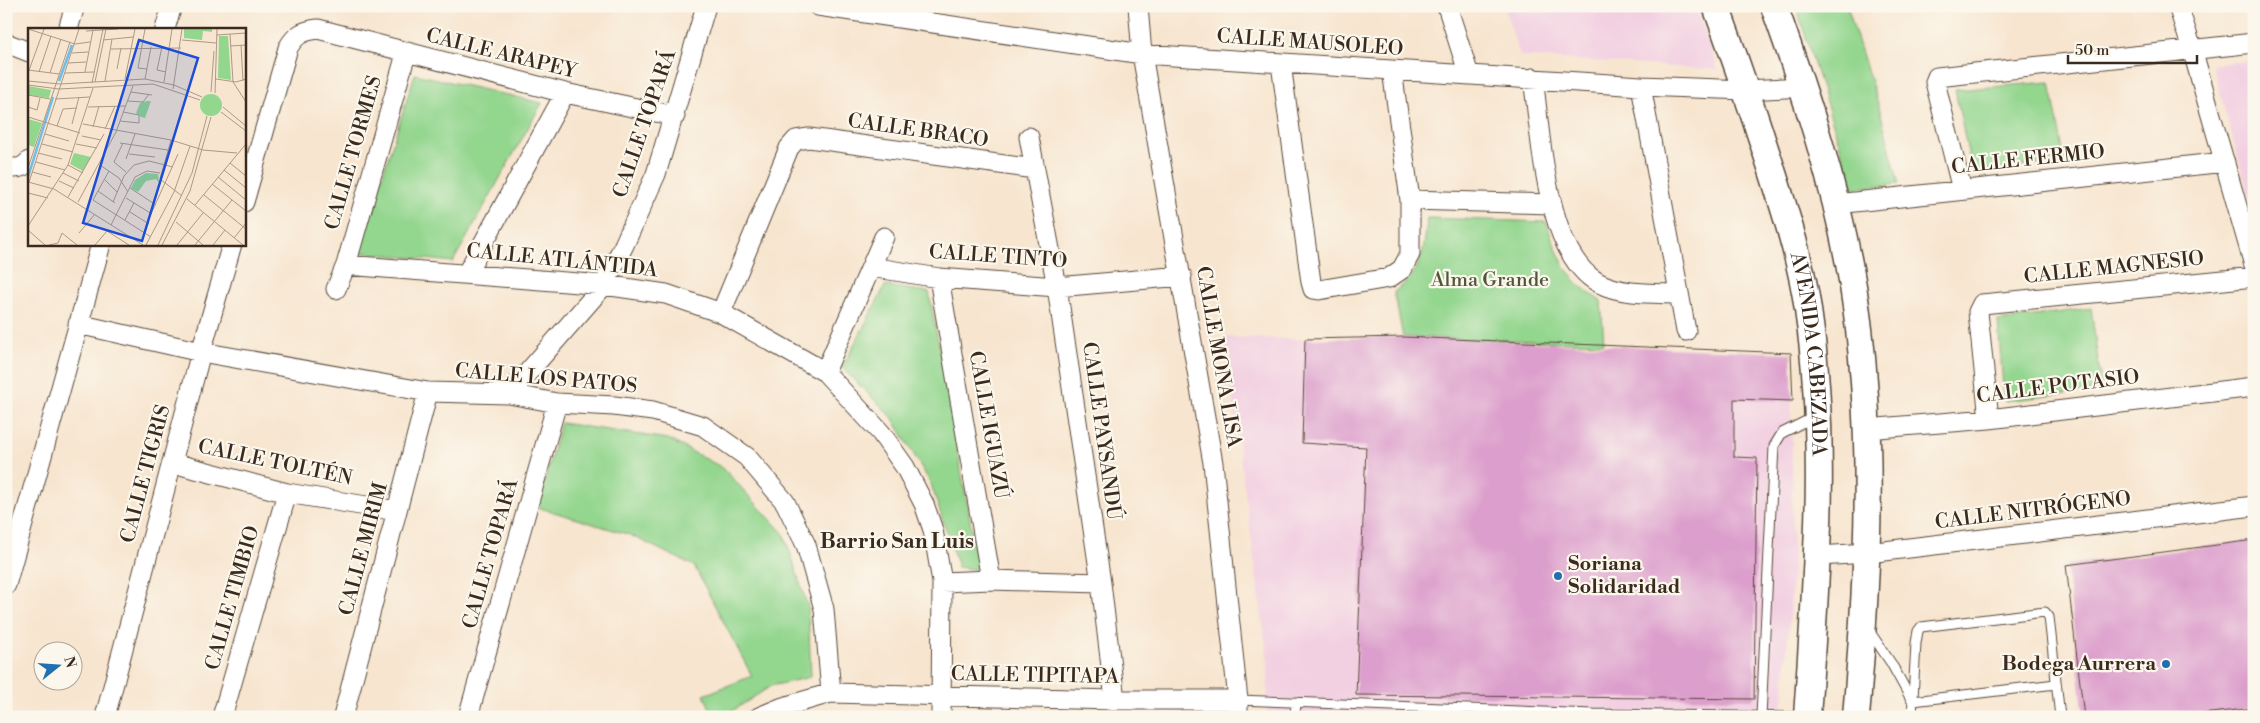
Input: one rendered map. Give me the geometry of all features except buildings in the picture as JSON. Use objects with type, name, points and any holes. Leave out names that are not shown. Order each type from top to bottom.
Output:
[{"type":"main road","name":"AVENIDA CABEZADA","points":[[1716,6],[1746,90],[1789,223],[1804,289],[1816,370],[1818,416],[1818,556],[1807,717]]},
{"type":"main road","points":[[1774,6],[1803,87],[1836,204],[1855,304],[1862,356],[1866,429],[1868,553],[1856,717]]},
{"type":"street","points":[[68,28],[75,6]]},
{"type":"street","points":[[165,28],[172,6]]},
{"type":"street","name":"CALLE TOPARÁ","points":[[509,394],[604,285],[656,174],[675,116],[706,6]]},
{"type":"street","name":"CALLE MAUSOLEO","points":[[818,6],[1142,54],[1641,86],[1746,90],[1803,87]]},
{"type":"street","name":"CALLE MONA LISA","points":[[1138,6],[1142,54],[1213,463],[1238,708]]},
{"type":"street","points":[[1447,6],[1469,75]]},
{"type":"street","points":[[2178,6],[2254,265]]},
{"type":"street","name":"CALLE ARAPEY","points":[[245,198],[288,48],[295,36],[305,30],[318,29],[406,54],[565,93],[675,116]]},
{"type":"street","points":[[6,43],[28,52]]},
{"type":"street","points":[[1962,190],[1935,79],[2254,43]]},
{"type":"street","name":"CALLE TORMES","points":[[336,289],[346,264],[406,54]]},
{"type":"street","points":[[1281,64],[1313,289],[1319,290],[1389,278],[1402,269],[1410,254],[1410,200],[1392,70]]},
{"type":"street","points":[[1533,78],[1550,204],[1574,258],[1587,274],[1600,283],[1617,289],[1678,294]]},
{"type":"street","points":[[1641,86],[1686,331]]},
{"type":"street","points":[[467,273],[565,93]]},
{"type":"street","name":"CALLE PAYSANDÚ","points":[[1029,137],[1057,286],[1101,583],[1115,700]]},
{"type":"street","name":"CALLE BRACO","points":[[721,313],[789,148],[796,140],[808,138],[1035,169]]},
{"type":"street","points":[[6,167],[17,169],[28,162]]},
{"type":"street","name":"CALLE FERMIO","points":[[1836,204],[2225,162]]},
{"type":"street","points":[[1410,200],[1550,204]]},
{"type":"street","points":[[825,372],[884,237]]},
{"type":"street","points":[[6,585],[101,245]]},
{"type":"street","name":"CALLE TIGRIS","points":[[105,717],[201,352],[232,245]]},
{"type":"street","name":"CALLE ATLÁNTIDA","points":[[346,264],[604,285],[666,294],[721,313],[825,372],[881,433],[905,466],[924,504],[933,530],[942,582],[942,717]]},
{"type":"street","name":"CALLE TINTO","points":[[871,267],[939,278],[1057,286],[1182,276]]},
{"type":"street","name":"CALLE MAGNESIO","points":[[1989,419],[1978,312],[1980,306],[2254,276]]},
{"type":"street","name":"CALLE IGUAZÚ","points":[[939,278],[991,580]]},
{"type":"street","name":"CALLE LOS PATOS","points":[[78,324],[201,352],[428,392],[509,394],[557,403],[614,406],[653,411],[703,426],[748,457],[785,502],[806,545],[824,609],[831,694]]},
{"type":"street","name":"CALLE POTASIO","points":[[1866,429],[1989,419],[2254,387]]},
{"type":"street","name":"CALLE MIRIM","points":[[343,717],[428,392]]},
{"type":"street","name":"CALLE TOPARÁ","points":[[468,717],[557,403]]},
{"type":"street","name":"CALLE TOLTÉN","points":[[173,463],[287,492],[397,511]]},
{"type":"street","name":"CALLE TIMBIO","points":[[222,717],[287,492]]},
{"type":"street","name":"CALLE NITRÓGENO","points":[[1818,556],[1868,553],[2254,506]]},
{"type":"street","points":[[942,582],[991,580],[1101,583]]},
{"type":"street","name":"CALLE TIPITAPA","points":[[759,717],[783,707],[831,694],[1115,700],[1238,708]]},
{"type":"lane","points":[[1761,716],[1774,446],[1782,433],[1818,416]]},
{"type":"lane","points":[[1912,717],[1918,632],[1924,626],[2046,612],[2049,617],[2060,717]]},
{"type":"lane","points":[[1863,622],[1891,663],[1912,701]]},
{"type":"lane","points":[[1912,701],[2056,684]]},
{"type":"lane","points":[[1295,717],[1296,702]]},
{"type":"lane","points":[[1238,708],[1296,702],[1421,712],[1807,717]]},
{"type":"shaded area","points":[[1504,6],[1695,6],[1718,70],[1520,56]]},
{"type":"shaded area","points":[[2254,60],[2254,213],[2212,65]]},
{"type":"shaded area","name":"Soriana Solidaridad","points":[[1224,337],[1791,353],[1793,569],[1782,717],[1267,717],[1268,662]]},
{"type":"green space","points":[[1796,6],[1847,6],[1879,107],[1899,184],[1853,188]]},
{"type":"green space","points":[[415,74],[542,103],[453,262],[358,252]]},
{"type":"green space","points":[[2050,82],[2065,161],[1972,172],[1955,90]]},
{"type":"green space","name":"Alma Grande","points":[[1427,218],[1546,222],[1555,247],[1571,276],[1579,285],[1601,301],[1604,343],[1403,337],[1394,292],[1403,285],[1416,269],[1423,250]]},
{"type":"green space","points":[[885,286],[929,292],[979,570],[958,567],[931,484],[892,417],[842,368]]},
{"type":"green space","points":[[2091,308],[2102,390],[2004,401],[1998,321]]},
{"type":"green space","points":[[561,423],[668,439],[723,468],[784,534],[808,607],[811,677],[771,686],[723,717],[714,717],[704,695],[752,676],[694,566],[630,535],[537,507]]},
{"type":"place","name":"Soriana Solidaridad","points":[[1558,576]]},
{"type":"place","name":"Bodega Aurrera","points":[[2166,664]]},
{"type":"district","name":"Barrio San Luis","points":[[897,542]]}]
